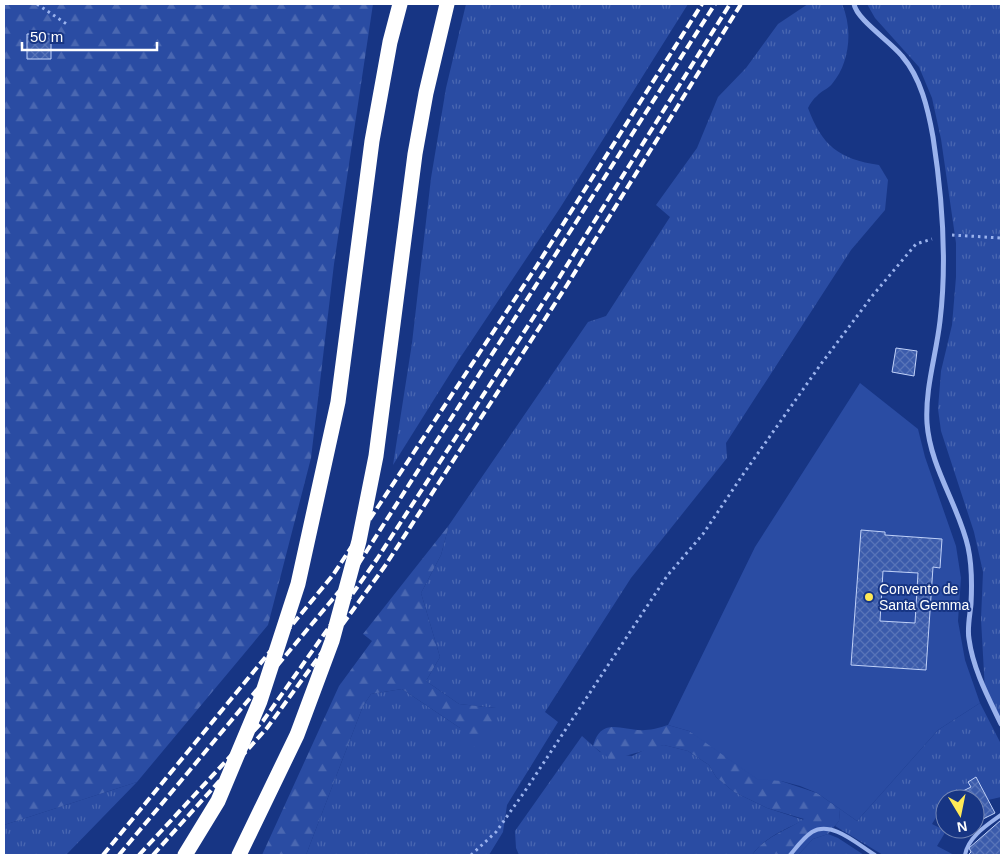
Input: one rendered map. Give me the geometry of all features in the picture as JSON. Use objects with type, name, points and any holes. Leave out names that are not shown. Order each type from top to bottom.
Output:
[{"type":"highway","points":[[185,855],[218,801],[260,701],[298,584],[338,402],[372,141],[390,42],[400,4]]},
{"type":"highway","points":[[239,855],[297,735],[332,641],[359,541],[376,456],[415,154],[428,84],[447,4]]},
{"type":"street","points":[[854,4],[860,18],[873,26],[902,56],[916,77],[927,108],[933,138],[944,273],[940,322],[928,379],[927,424],[937,466],[968,546],[972,586],[969,638],[982,686],[1001,724]]},
{"type":"lane","points":[[964,855],[966,848],[981,830],[1001,815]]},
{"type":"lane","points":[[790,855],[811,833],[822,828],[834,830],[875,855]]},
{"type":"path","points":[[37,4],[68,25]]},
{"type":"path","points":[[471,855],[496,832],[667,576],[703,534],[744,472],[868,302],[916,244],[942,235],[1001,238]]},
{"type":"green space","points":[[4,4],[373,4],[334,264],[311,458],[268,625],[137,782],[4,825]]},
{"type":"green space","points":[[466,4],[688,4],[560,208],[458,361],[393,465],[412,343],[431,178],[446,88]]},
{"type":"green space","points":[[808,4],[842,4],[848,24],[848,46],[843,66],[838,76],[830,86],[814,99],[808,108],[819,132],[834,148],[853,159],[879,165],[888,180],[885,210],[851,250],[726,443],[727,458],[631,578],[545,712],[558,722],[507,805],[503,832],[489,855],[306,855],[363,706],[371,694],[402,689],[460,728],[496,708],[459,704],[426,681],[440,657],[421,593],[441,555],[449,525],[588,322],[606,316],[670,217],[656,205],[697,148],[718,97],[746,68],[778,24]]},
{"type":"green space","points":[[867,4],[1001,4],[1001,724],[985,691],[981,619],[983,572],[974,532],[941,431],[938,409],[941,371],[952,325],[956,277],[956,243],[941,139],[932,98],[919,67],[875,18]]},
{"type":"green space","points":[[860,383],[918,429],[925,457],[956,546],[961,578],[958,621],[965,660],[980,703],[938,730],[857,821],[817,793],[781,781],[757,779],[689,731],[668,725],[755,547]]},
{"type":"green space","points":[[449,525],[441,555],[421,593],[440,657],[426,681],[459,704],[496,708],[496,727],[480,745],[466,749],[460,728],[402,689],[371,694],[363,706],[306,855],[262,855],[339,686],[372,641],[363,634]]},
{"type":"green space","points":[[980,703],[1001,744],[1001,797],[988,800],[985,789],[982,789],[976,777],[968,782],[971,787],[967,789],[935,789],[935,819],[932,824],[935,826],[935,839],[941,839],[937,846],[954,855],[883,855],[835,826],[839,821],[840,809],[857,821],[938,730]]},
{"type":"green space","points":[[668,725],[689,731],[781,781],[817,793],[840,809],[839,821],[828,834],[813,839],[798,855],[752,855],[763,843],[804,819],[767,808],[734,792],[716,777],[709,765],[688,751],[664,745],[611,760],[593,746],[597,736],[608,728],[648,730]]},
{"type":"green space","points":[[582,736],[600,752],[632,756],[648,748],[664,745],[688,751],[709,765],[716,777],[734,792],[767,808],[804,820],[769,839],[752,855],[519,855],[516,848],[515,831]]},
{"type":"green space","points":[[137,782],[66,855],[4,855],[4,825]]},
{"type":"green space","points":[[828,834],[838,838],[864,855],[798,855],[813,839]]},
{"type":"building","points":[[27,34],[51,34],[51,59],[27,59]]},
{"type":"building","points":[[896,348],[917,351],[914,376],[892,372]]},
{"type":"building","name":"Convento de Santa Gemma","points":[[861,530],[885,532],[885,535],[942,539],[940,568],[933,567],[926,670],[851,665]],"holes":[[[883,571],[918,573],[915,623],[880,621]]]},
{"type":"building","points":[[976,777],[982,789],[967,789],[971,787],[968,782]]},
{"type":"building","points":[[985,794],[995,813],[985,818]]},
{"type":"building","points":[[1001,820],[1001,855],[968,855],[971,852],[969,848],[979,839],[985,839],[985,834]]},
{"type":"railway","points":[[103,855],[333,575],[536,267],[702,4]]},
{"type":"railway","points":[[119,855],[347,582],[715,4]]},
{"type":"railway","points":[[139,855],[263,721],[377,559],[559,278],[730,4]]},
{"type":"railway","points":[[153,855],[267,728],[385,566],[567,285],[741,4]]},
{"type":"place","name":"Convento de Santa Gemma","points":[[869,597]]}]
